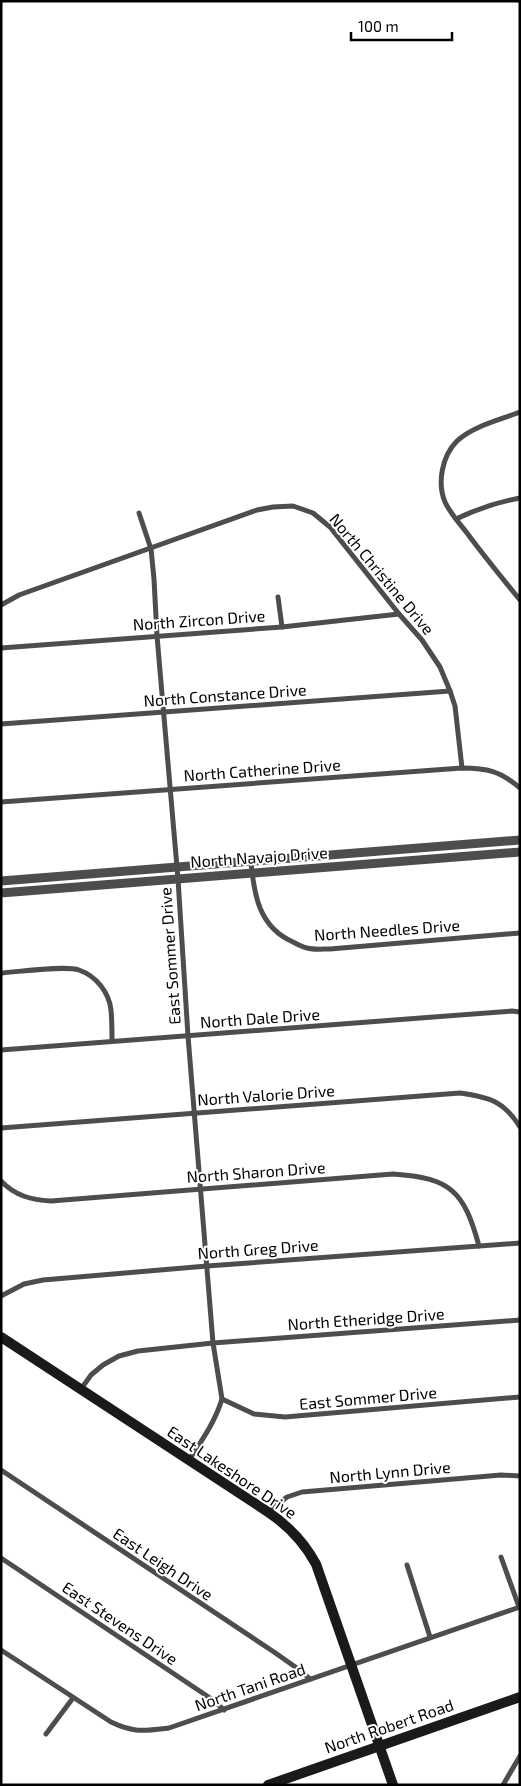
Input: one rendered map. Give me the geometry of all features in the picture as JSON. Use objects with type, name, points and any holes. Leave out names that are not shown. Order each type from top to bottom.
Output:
[{"type":"main road","name":"East Lakeshore Drive","points":[[1,1337],[283,1522],[298,1537],[308,1549],[316,1564],[393,1785]]},
{"type":"main road","name":"North Robert Road","points":[[268,1785],[294,1780],[379,1746],[520,1696]]},
{"type":"street","points":[[519,596],[456,520],[445,503],[441,490],[442,474],[447,456],[457,442],[473,431],[520,412]]},
{"type":"street","points":[[456,520],[471,512],[502,501],[520,498]]},
{"type":"street","name":"North Christine Drive","points":[[1,605],[19,596],[257,510],[293,506],[313,513],[330,527],[422,640],[440,667],[455,706],[462,768]]},
{"type":"street","name":"East Sommer Drive","points":[[139,513],[151,549],[213,1343],[222,1399],[254,1414],[285,1417],[520,1397]]},
{"type":"street","points":[[278,597],[282,627]]},
{"type":"street","name":"North Zircon Drive","points":[[1,648],[282,627],[399,614]]},
{"type":"street","name":"North Constance Drive","points":[[1,724],[450,691]]},
{"type":"street","name":"North Catherine Drive","points":[[1,802],[462,768],[493,771],[509,779],[520,788]]},
{"type":"street","name":"North Navajo Drive","points":[[1,881],[520,840]]},
{"type":"street","name":"North Navajo Drive","points":[[1,893],[520,852]]},
{"type":"street","name":"North Needles Drive","points":[[251,862],[260,908],[272,929],[288,940],[307,948],[330,949],[520,933]]},
{"type":"street","points":[[1,973],[66,968],[78,969],[96,979],[106,993],[111,1009],[112,1041]]},
{"type":"street","name":"North Dale Drive","points":[[1,1050],[512,1011],[520,1012]]},
{"type":"street","name":"North Valorie Drive","points":[[1,1128],[460,1093],[483,1096],[498,1102],[511,1114],[520,1128]]},
{"type":"street","name":"North Sharon Drive","points":[[1,1181],[18,1194],[35,1200],[51,1201],[393,1174],[413,1175],[431,1179],[451,1189],[464,1203],[472,1220],[479,1246]]},
{"type":"street","name":"North Greg Drive","points":[[1,1296],[24,1284],[43,1280],[520,1243]]},
{"type":"street","name":"North Etheridge Drive","points":[[80,1390],[91,1374],[103,1365],[119,1356],[138,1351],[213,1343],[520,1320]]},
{"type":"street","points":[[189,1461],[213,1422],[222,1399]]},
{"type":"street","name":"East Leigh Drive","points":[[1,1470],[310,1679]]},
{"type":"street","name":"North Lynn Drive","points":[[268,1512],[287,1497],[302,1492],[501,1475],[520,1476]]},
{"type":"street","points":[[501,1557],[519,1607]]},
{"type":"street","name":"East Stevens Drive","points":[[1,1558],[205,1694],[224,1710]]},
{"type":"street","points":[[406,1565],[430,1637]]},
{"type":"street","name":"North Tani Road","points":[[1,1650],[111,1722],[127,1729],[146,1731],[169,1728],[224,1710],[519,1607]]},
{"type":"street","points":[[46,1734],[73,1698]]},
{"type":"street","points":[[503,1785],[520,1756]]}]
